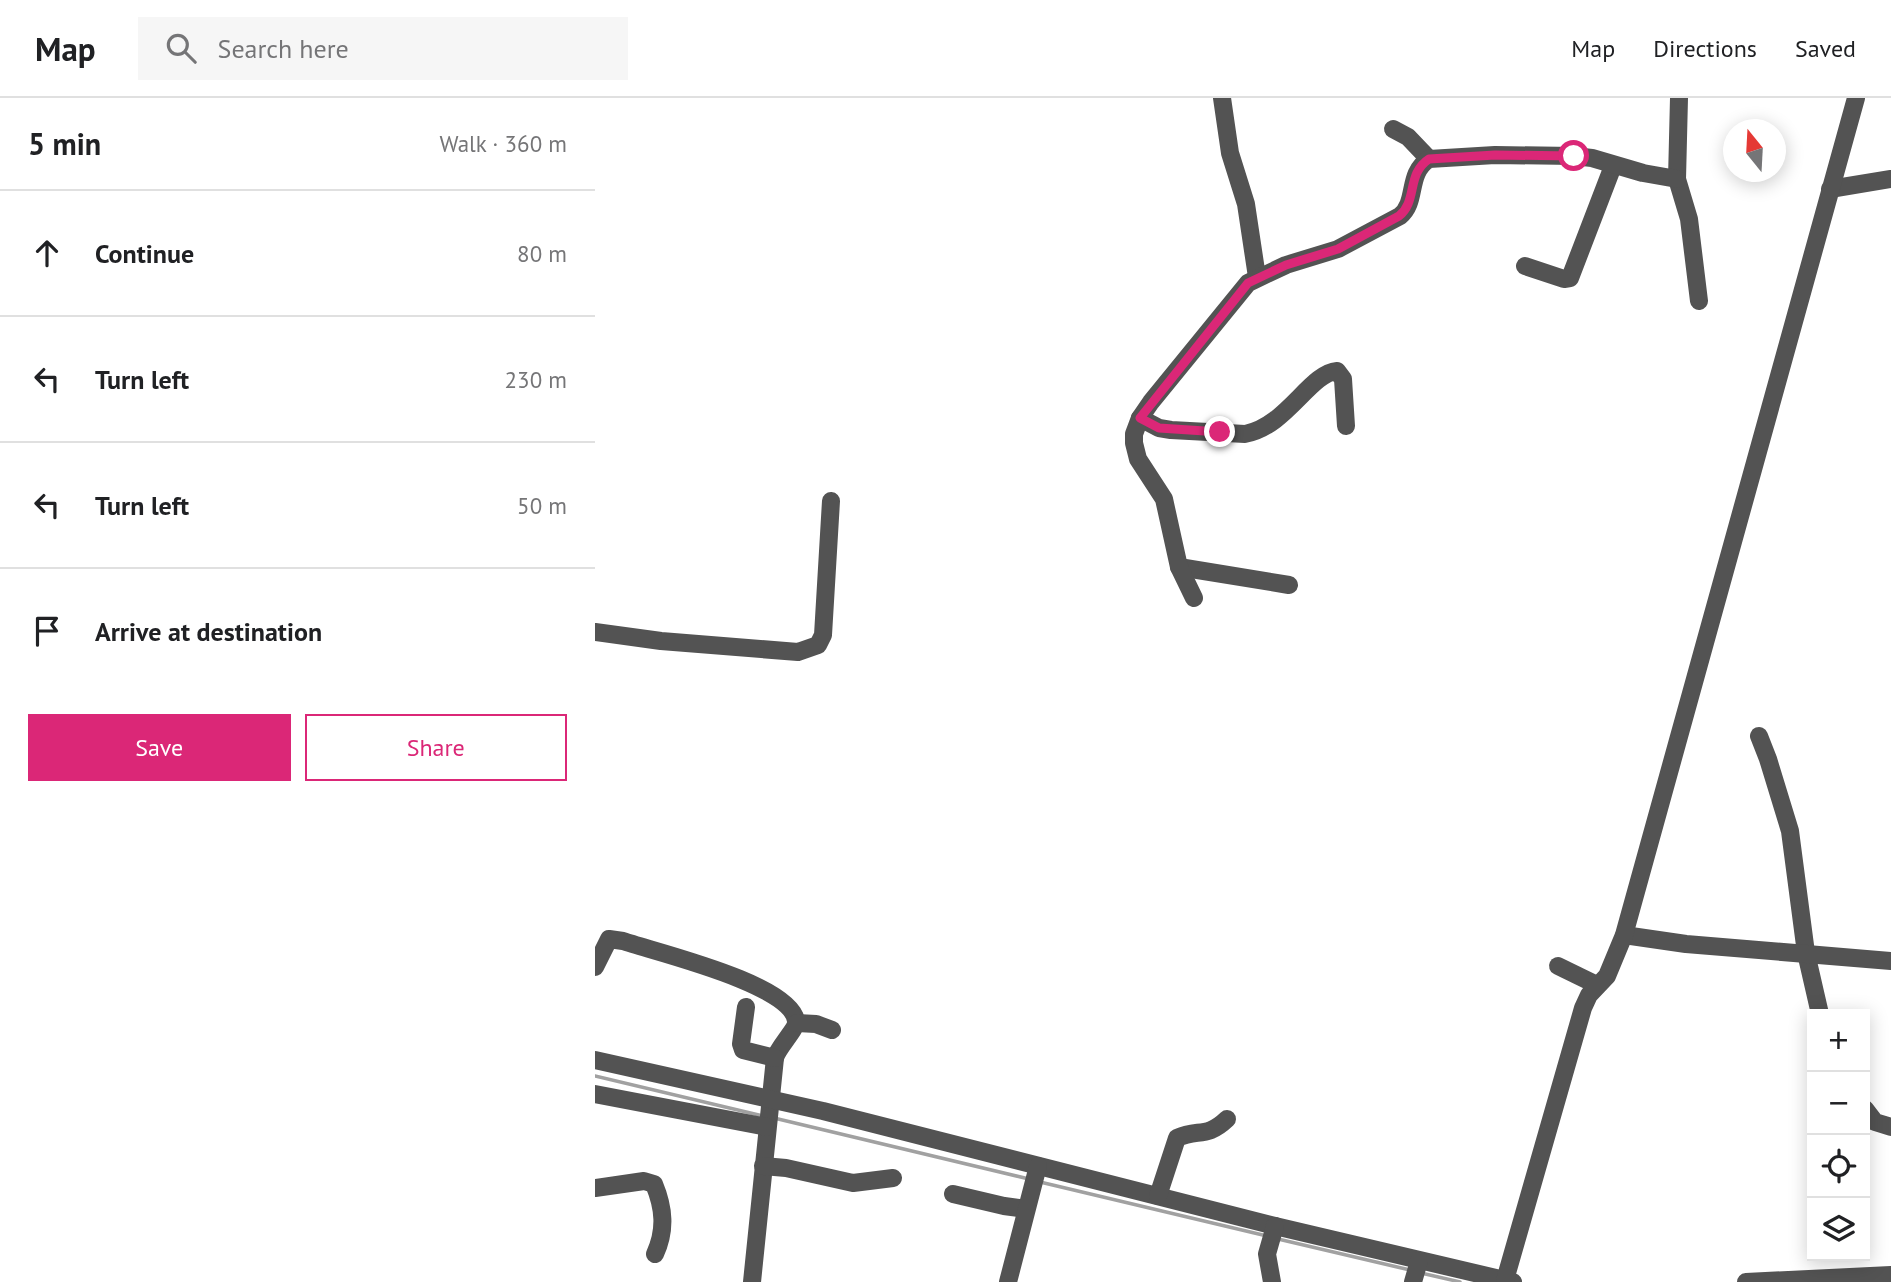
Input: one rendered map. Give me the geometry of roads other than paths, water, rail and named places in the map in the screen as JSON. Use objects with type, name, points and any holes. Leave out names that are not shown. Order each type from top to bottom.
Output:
[{"type":"street","points":[[1222,98],[1230,153],[1246,204],[1257,277]]},
{"type":"street","points":[[1679,98],[1677,179],[1691,230],[1699,302]]},
{"type":"street","points":[[595,1094],[769,1114],[1038,1166],[1159,1196],[1274,1230],[1509,1281],[1583,1009],[1597,985],[1607,976],[1624,935],[1856,98]]},
{"type":"street","points":[[1394,129],[1408,137],[1429,159]]},
{"type":"street","points":[[1194,597],[1183,580],[1179,567],[1164,499],[1138,459],[1134,433],[1140,418],[1248,283],[1286,265],[1338,249],[1405,212],[1416,172],[1429,159],[1549,154],[1592,158],[1613,166],[1677,179]]},
{"type":"street","points":[[1525,265],[1564,279],[1570,278],[1613,166]]},
{"type":"street","points":[[1831,189],[1891,179]]},
{"type":"street","points":[[1140,418],[1159,428],[1171,430],[1245,434],[1256,432],[1275,421],[1326,374],[1337,370],[1343,379],[1346,426]]},
{"type":"street","points":[[595,632],[661,641],[798,652],[818,645],[823,635],[831,502]]},
{"type":"street","points":[[1179,567],[1289,585]]},
{"type":"street","points":[[1759,736],[1790,831],[1806,953],[1819,1009]]},
{"type":"street","points":[[1624,935],[1686,944],[1891,961]]},
{"type":"street","points":[[595,967],[609,939],[623,941],[731,975],[760,987],[791,1011],[797,1023]]},
{"type":"street","points":[[1559,966],[1597,985]]},
{"type":"street","points":[[746,1007],[741,1044],[743,1051],[775,1058]]},
{"type":"street","points":[[797,1023],[816,1024],[832,1030]]},
{"type":"street","points":[[752,1282],[775,1058],[777,1050],[797,1023]]},
{"type":"street","points":[[595,1060],[769,1114]]},
{"type":"street","points":[[1870,1116],[1875,1122],[1891,1127]]},
{"type":"street","points":[[1159,1196],[1177,1138],[1216,1129],[1227,1119]]},
{"type":"street","points":[[764,1166],[786,1168],[853,1183],[893,1178]]},
{"type":"street","points":[[1008,1282],[1038,1166]]},
{"type":"street","points":[[595,1188],[644,1181],[654,1184],[664,1227],[655,1254]]},
{"type":"street","points":[[953,1194],[1026,1209]]},
{"type":"street","points":[[1272,1282],[1267,1254],[1274,1230]]},
{"type":"street","points":[[1413,1282],[1419,1261]]},
{"type":"street","points":[[1746,1282],[1891,1275]]},
{"type":"waterway","points":[[595,1076],[763,1116]]},
{"type":"waterway","points":[[774,1118],[1029,1179]]},
{"type":"waterway","points":[[1040,1182],[1267,1236]]},
{"type":"waterway","points":[[1278,1239],[1410,1270]]},
{"type":"waterway","points":[[1421,1273],[1460,1282]]}]
